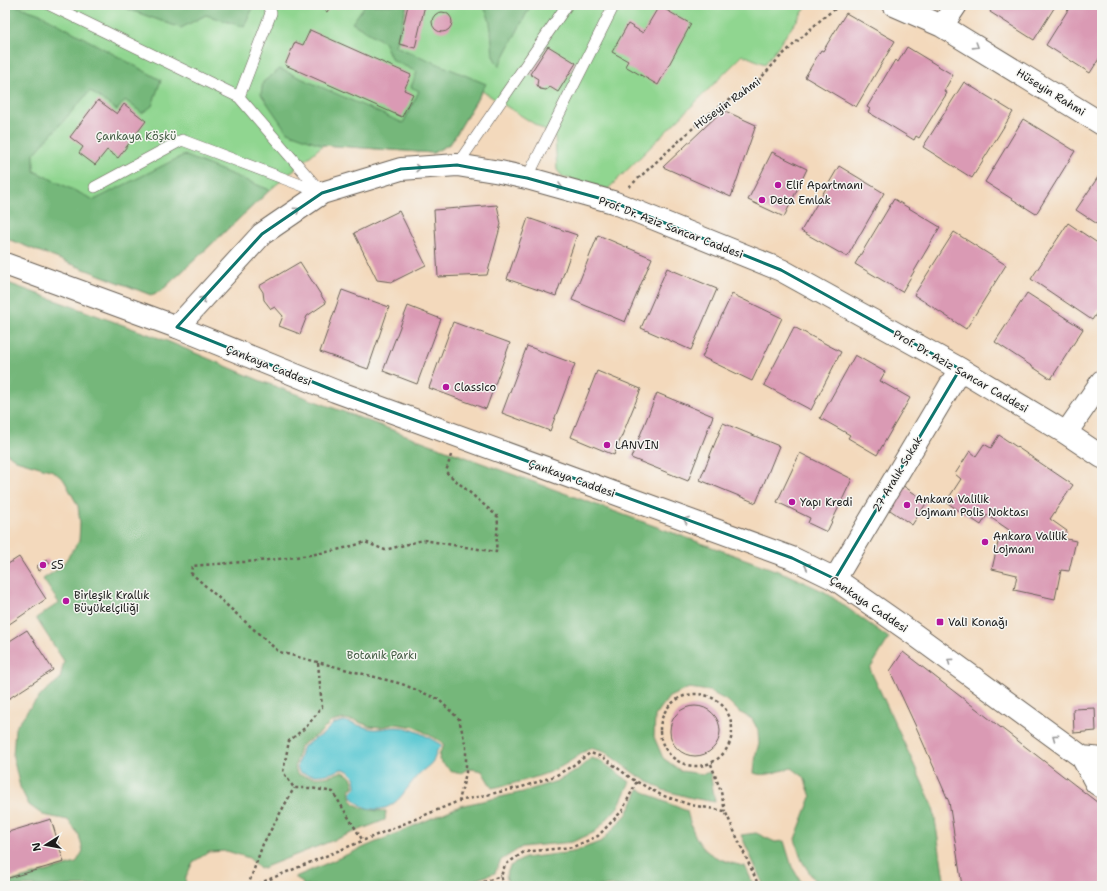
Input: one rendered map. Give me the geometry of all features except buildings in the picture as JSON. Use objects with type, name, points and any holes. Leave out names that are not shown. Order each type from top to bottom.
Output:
[{"type":"street","name":"Hüseyin Rahmi","points":[[894,5],[942,26],[1102,124]]},
{"type":"street","points":[[942,26],[956,5]]},
{"type":"street","name":"Prof. Dr. Aziz Sancar Caddesi","points":[[177,328],[262,234],[322,193],[401,169],[457,165],[527,178],[613,202],[781,270],[960,369],[1066,433],[1102,457]]},
{"type":"street","name":"Çankaya Caddesi","points":[[5,264],[177,328],[334,391],[792,558],[835,579],[1092,758]]},
{"type":"street","name":"27 Aralık Sokak","points":[[835,579],[960,369]]},
{"type":"street","points":[[1066,433],[1102,381]]},
{"type":"street","points":[[1092,758],[1096,783],[1102,788]]},
{"type":"lane","points":[[50,5],[239,97],[322,193]]},
{"type":"lane","points":[[239,97],[271,13],[268,5]]},
{"type":"lane","points":[[457,165],[567,5]]},
{"type":"lane","points":[[527,178],[614,5]]},
{"type":"lane","points":[[94,187],[182,140],[322,193]]},
{"type":"path","name":"Hüseyin Rahmi","points":[[613,202],[705,117],[760,79],[825,16],[841,5]]},
{"type":"path","points":[[457,436],[446,472],[498,516],[496,552],[423,540],[385,550],[365,542],[346,548],[296,556],[192,566],[191,573],[279,652],[409,687],[438,699],[459,719],[466,748],[466,773],[459,801]]},
{"type":"path","points":[[294,788],[283,772],[289,741],[306,727],[322,707],[318,663]]},
{"type":"path","points":[[689,694],[701,694],[712,698],[722,705],[728,714],[732,725],[732,737],[728,748],[721,757],[711,764],[699,767],[686,766],[675,761],[666,752],[660,741],[659,729],[662,716],[668,706],[678,698],[689,694]]},
{"type":"path","points":[[254,886],[459,801],[522,787],[555,776],[590,753],[603,757],[637,781],[661,795],[690,805],[725,811]]},
{"type":"path","points":[[711,764],[721,792],[725,811],[759,886]]},
{"type":"path","points":[[504,886],[501,876],[505,864],[524,852],[573,847],[598,836],[622,811],[637,781]]},
{"type":"path","points":[[294,788],[311,788],[333,792],[363,841]]},
{"type":"path","points":[[248,886],[263,844],[294,788]]},
{"type":"path","points":[[472,886],[501,876]]},
{"type":"highlighted area","points":[[457,165],[527,178],[613,202],[781,270],[960,369],[835,579],[792,558],[335,391],[177,327],[262,234],[322,193],[401,169]]},
{"type":"green space","name":"Çankaya Köşkü","points":[[5,5],[808,5],[765,64],[743,55],[608,189],[563,177],[557,170],[555,137],[482,91],[451,143],[433,153],[323,145],[270,190],[161,291],[151,295],[5,238]]},
{"type":"green space","points":[[5,5],[14,5],[40,14],[161,80],[152,106],[142,113],[125,100],[117,110],[90,91],[34,154],[34,171],[94,200],[184,155],[270,190],[161,291],[151,295],[5,238]]},
{"type":"green space","points":[[116,5],[251,5],[252,10],[244,27],[206,15],[181,28]]},
{"type":"green space","points":[[365,5],[407,5],[395,46],[486,84],[451,143],[433,153],[323,145],[287,132],[261,94],[263,82],[280,69],[403,123],[419,91],[411,87],[417,72],[392,60],[384,42],[352,23]]},
{"type":"green space","points":[[481,5],[531,5],[499,66],[493,55],[490,21],[485,9]]},
{"type":"green space","name":"Botanik Parkı","points":[[5,282],[167,341],[261,381],[786,574],[825,592],[889,638],[870,669],[933,806],[945,886],[818,886],[802,861],[795,839],[811,797],[804,777],[792,768],[763,775],[754,773],[756,753],[759,744],[758,730],[752,719],[739,712],[729,702],[709,691],[689,688],[669,697],[655,716],[654,737],[663,758],[681,771],[703,774],[710,772],[715,802],[692,798],[663,790],[635,774],[605,752],[590,748],[552,771],[522,781],[492,788],[482,771],[470,769],[461,773],[455,773],[449,769],[439,760],[440,752],[444,746],[442,742],[415,727],[396,724],[381,727],[369,726],[356,721],[344,719],[331,722],[321,732],[300,746],[295,767],[297,774],[315,778],[341,772],[347,774],[351,777],[354,784],[354,787],[350,789],[352,801],[362,808],[386,811],[385,820],[260,869],[249,858],[227,851],[209,852],[193,862],[186,877],[185,886],[5,886],[5,883],[76,863],[83,851],[79,835],[68,820],[43,815],[29,805],[20,787],[13,757],[15,728],[44,692],[60,679],[64,661],[36,618],[59,603],[43,579],[61,567],[79,541],[80,523],[78,506],[64,480],[53,471],[16,460],[5,452]]},
{"type":"green space","points":[[591,758],[601,761],[630,782],[618,807],[595,832],[572,842],[522,847],[501,860],[495,873],[472,881],[465,886],[304,886],[301,881],[295,877],[460,806],[523,792],[557,781],[576,771]]},
{"type":"green space","points":[[639,789],[687,811],[694,833],[698,841],[705,849],[709,853],[721,859],[733,864],[745,866],[754,886],[509,886],[506,876],[510,866],[525,858],[573,852],[602,841],[627,814]]},
{"type":"green space","points":[[756,833],[775,842],[784,841],[792,867],[804,886],[764,886],[741,835]]},
{"type":"water","points":[[344,721],[372,729],[402,727],[414,730],[442,746],[437,751],[431,763],[417,776],[397,801],[384,808],[367,808],[358,803],[351,794],[356,788],[355,779],[346,770],[341,769],[327,774],[310,775],[299,772],[297,767],[302,748],[322,735],[333,724]]},
{"type":"place","name":"Elif Apartmanı","points":[[778,185]]},
{"type":"place","name":"Deta Emlak","points":[[762,200]]},
{"type":"place","name":"Classico","points":[[446,387]]},
{"type":"place","name":"LANVIN","points":[[607,445]]},
{"type":"place","name":"Yapı Kredi","points":[[792,502]]},
{"type":"place","name":"Ankara Valilik Lojmanı Polis Noktası","points":[[907,505]]},
{"type":"place","name":"Ankara Valilik Lojmanı","points":[[985,542]]},
{"type":"place","name":"S5","points":[[43,565]]},
{"type":"place","name":"Birleşik Krallık Büyükelçiliği","points":[[66,601]]},
{"type":"place","name":"Vali Konağı","points":[[940,622]]}]
